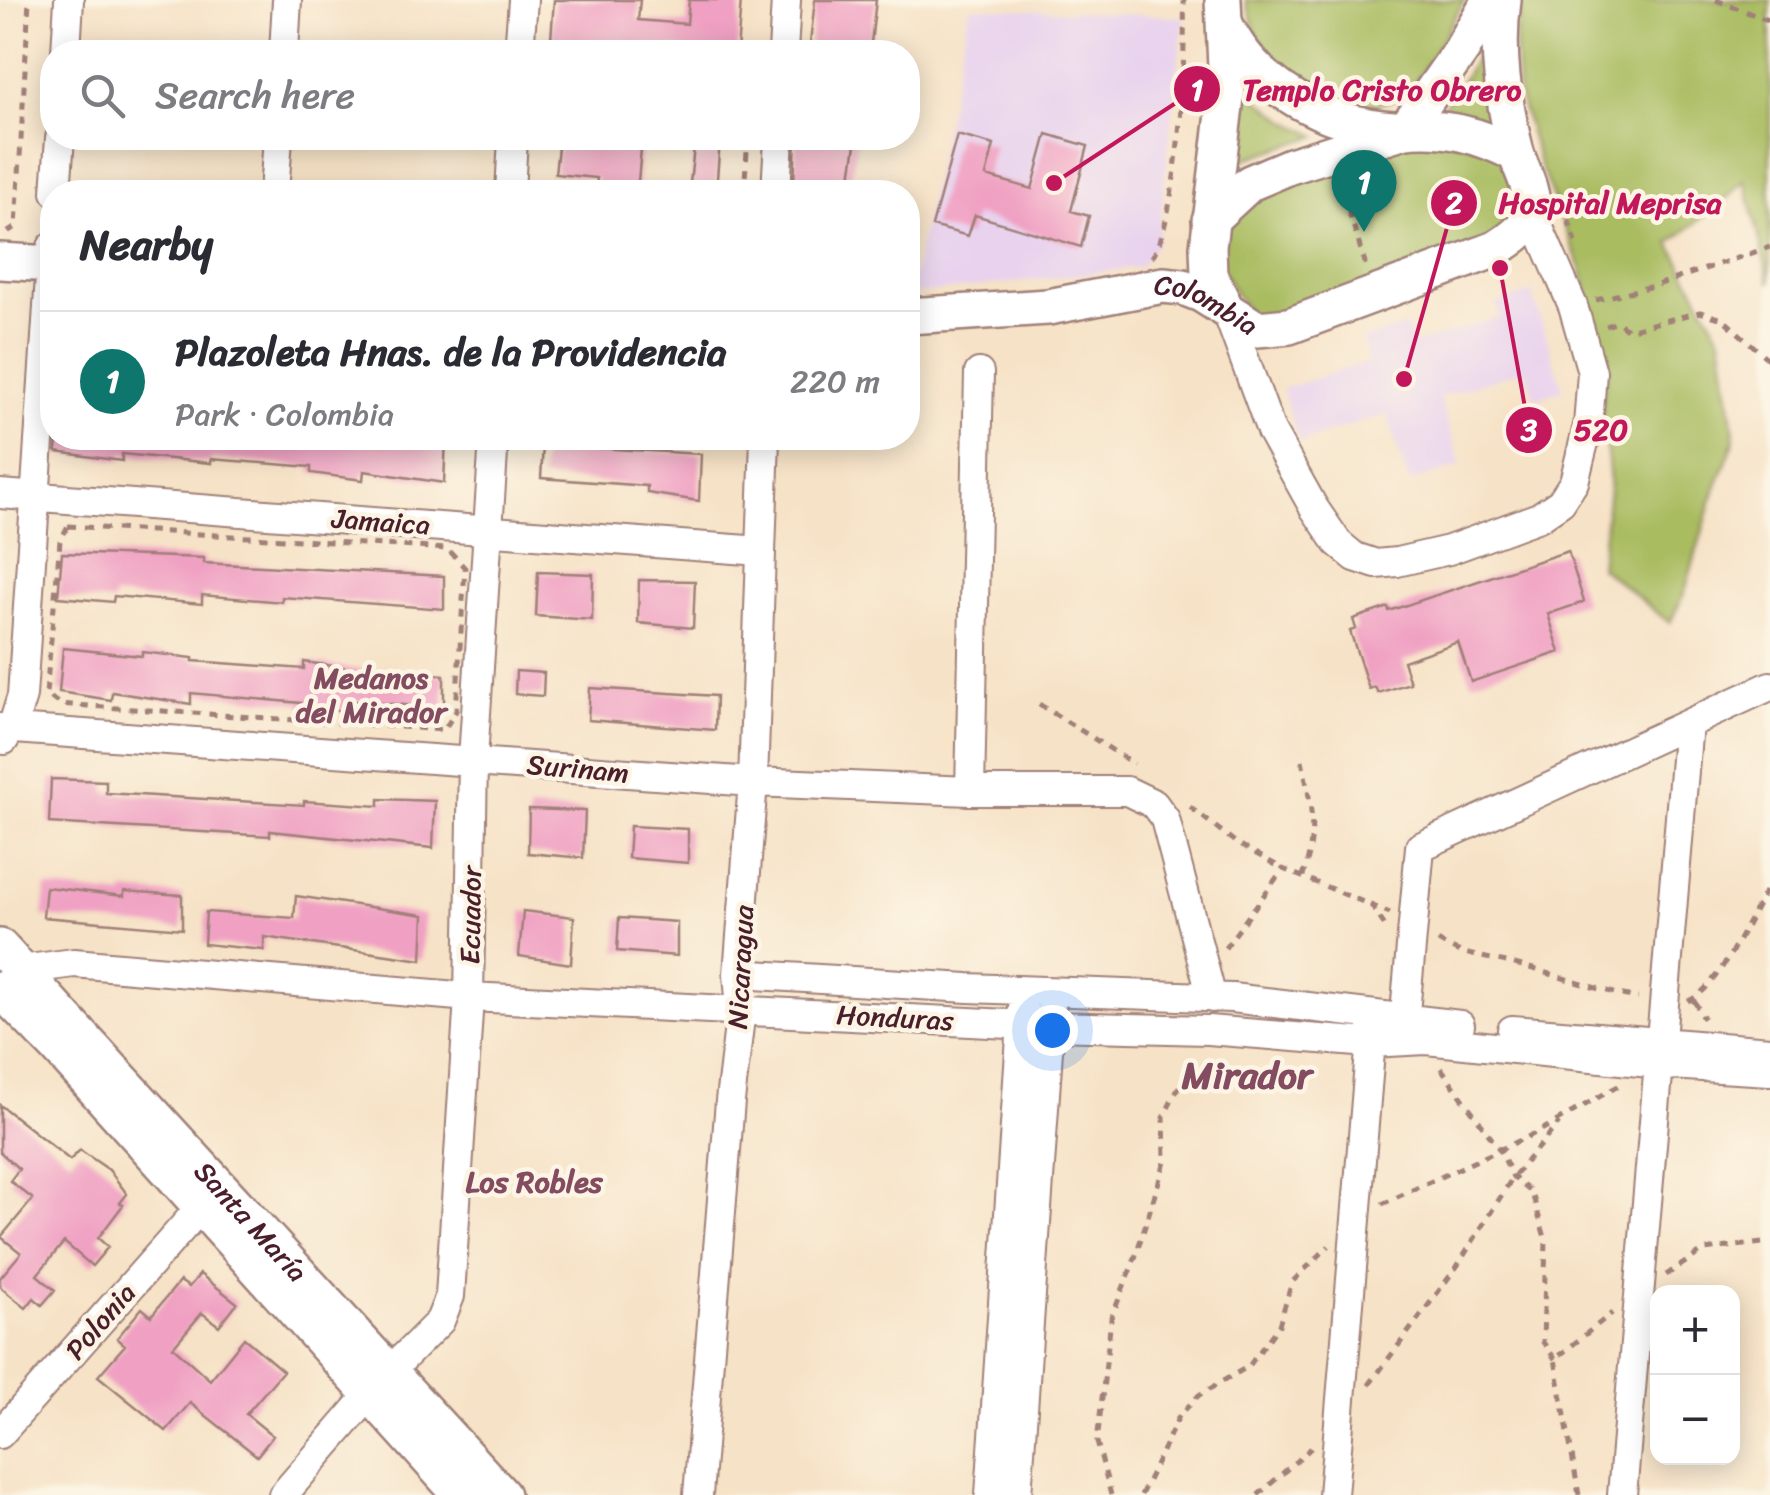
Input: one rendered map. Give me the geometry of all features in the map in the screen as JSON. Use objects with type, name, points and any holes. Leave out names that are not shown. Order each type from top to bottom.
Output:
[{"type":"street","points":[[67,40],[69,0]]},
{"type":"street","points":[[285,40],[288,0]]},
{"type":"street","points":[[520,40],[523,0]]},
{"type":"street","points":[[784,40],[786,0]]},
{"type":"street","points":[[1210,220],[1250,183],[1405,130],[1490,0]]},
{"type":"street","points":[[1224,12],[1227,89],[1210,220],[1209,275],[1226,309],[1271,431],[1314,508],[1338,543],[1356,557],[1376,564],[1449,550],[1539,518],[1561,502],[1574,482],[1588,426],[1592,372],[1572,306],[1532,212],[1502,86],[1499,53],[1503,0]]},
{"type":"street","points":[[1224,12],[1237,50],[1259,74],[1284,92],[1365,127],[1466,133],[1516,154]]},
{"type":"street","points":[[57,180],[59,150]]},
{"type":"street","points":[[275,180],[277,150]]},
{"type":"street","points":[[511,180],[513,150]]},
{"type":"street","points":[[777,180],[778,150]]},
{"type":"street","name":"Colombia","points":[[920,315],[1048,307],[1162,285],[1200,294],[1257,329],[1289,326],[1496,249],[1524,226],[1532,212]]},
{"type":"street","points":[[0,260],[40,263]]},
{"type":"street","points":[[970,791],[979,373]]},
{"type":"street","points":[[4,734],[22,696],[40,438]]},
{"type":"street","name":"Ecuador","points":[[284,1495],[440,1320],[450,1296],[469,997],[473,760],[493,450]]},
{"type":"street","name":"Nicaragua","points":[[698,1495],[740,1008],[738,974],[753,782],[765,450]]},
{"type":"street","name":"Jamaica","points":[[0,494],[761,551]]},
{"type":"street","points":[[1411,1033],[1401,928],[1420,848],[1770,686]]},
{"type":"street","points":[[1622,1495],[1688,724]]},
{"type":"street","name":"Surinam","points":[[4,734],[473,760],[753,782],[970,791],[1128,791],[1154,804],[1164,819],[1212,998]]},
{"type":"street","name":"Honduras","points":[[7,969],[74,962],[469,997],[1050,1026],[1372,1029]]},
{"type":"street","name":"Santa María","points":[[7,969],[57,1047],[212,1198],[380,1383],[502,1495]]},
{"type":"street","name":"Honduras","points":[[738,974],[1212,998],[1372,1029],[1659,1054],[1770,1070]]},
{"type":"street","points":[[990,1495],[1022,1024],[1038,991]]},
{"type":"street","points":[[1018,1495],[1050,1026],[1038,991]]},
{"type":"street","points":[[1333,1495],[1372,1029]]},
{"type":"street","name":"Honduras","points":[[1659,1054],[1770,1051]]},
{"type":"street","name":"Polonia","points":[[0,1434],[212,1198]]},
{"type":"street","name":"Santa María","points":[[380,1383],[461,1495]]},
{"type":"path","points":[[16,227],[30,0]]},
{"type":"path","points":[[1146,266],[1162,242],[1168,214],[1186,44],[1184,0]]},
{"type":"path","points":[[1716,0],[1770,21]]},
{"type":"path","points":[[1734,7],[1740,0]]},
{"type":"path","points":[[745,180],[747,150]]},
{"type":"path","points":[[1330,154],[1376,294]]},
{"type":"path","points":[[1596,300],[1657,285],[1770,247]]},
{"type":"path","points":[[1581,335],[1618,322],[1628,330],[1700,312],[1723,319],[1770,361]]},
{"type":"path","points":[[60,541],[46,694],[59,704],[444,730],[456,711],[465,568]]},
{"type":"path","points":[[1302,760],[1314,823],[1312,849],[1303,876]]},
{"type":"path","points":[[1222,952],[1283,869],[1369,903],[1401,928],[1465,955],[1497,959],[1610,993],[1664,1002],[1694,1001],[1714,980],[1770,882]]},
{"type":"path","points":[[1369,903],[1401,928]]},
{"type":"path","points":[[1141,1495],[1179,1416],[1199,1395],[1250,1366],[1280,1326],[1292,1282],[1358,1211],[1380,1205],[1500,1150],[1613,1090],[1702,1016],[1694,1001]]},
{"type":"path","points":[[1110,1495],[1097,1442],[1111,1319],[1136,1258],[1165,1162],[1164,1116],[1208,1030]]},
{"type":"path","points":[[1411,1033],[1500,1150],[1513,1177],[1532,1193],[1546,1241],[1543,1342],[1555,1359]]},
{"type":"path","points":[[1258,1495],[1340,1422],[1458,1265],[1513,1177],[1564,1117]]},
{"type":"shaded area","points":[[970,7],[1184,17],[1157,243],[1140,267],[920,294],[920,243]]},
{"type":"shaded area","points":[[1532,292],[1563,390],[1535,399],[1525,369],[1439,397],[1461,466],[1409,482],[1387,414],[1299,442],[1282,389],[1368,362],[1362,340],[1406,326],[1412,345],[1500,317],[1496,304]]},
{"type":"green space","points":[[1245,0],[1465,0],[1430,60],[1405,91],[1390,101],[1352,105],[1313,93],[1280,71],[1262,44]]},
{"type":"green space","points":[[1522,0],[1770,0],[1770,283],[1745,180],[1670,243],[1721,338],[1735,439],[1712,499],[1685,591],[1670,623],[1600,567],[1610,481],[1602,405],[1607,357],[1580,266],[1539,163],[1518,91],[1515,40]]},
{"type":"green space","points":[[1484,43],[1484,86],[1493,128],[1437,115],[1459,86]]},
{"type":"green space","points":[[1238,85],[1287,121],[1317,136],[1233,163]]},
{"type":"green space","points":[[1405,130],[1516,154],[1524,227],[1257,329],[1208,247],[1210,220]]},
{"type":"building","points":[[554,0],[640,0],[638,20],[687,24],[689,0],[741,0],[738,40],[551,39]]},
{"type":"building","points":[[815,0],[876,0],[871,40],[810,40]]},
{"type":"building","points":[[1047,134],[1088,146],[1071,211],[1089,216],[1081,247],[975,215],[968,236],[932,226],[957,135],[994,145],[986,176],[1032,189]]},
{"type":"building","points":[[558,150],[641,150],[638,180],[555,174]]},
{"type":"building","points":[[694,150],[719,150],[717,180],[690,180]]},
{"type":"building","points":[[795,150],[855,150],[851,180],[794,180]]},
{"type":"building","points":[[445,450],[444,483],[364,471],[363,480],[311,473],[311,467],[122,454],[122,461],[56,452]]},
{"type":"building","points":[[543,450],[701,454],[699,501],[647,493],[647,486],[541,478]]},
{"type":"building","points":[[1568,551],[1584,602],[1548,614],[1560,652],[1471,682],[1458,642],[1403,661],[1410,683],[1378,693],[1375,687],[1369,689],[1350,631],[1356,629],[1353,619],[1388,607],[1389,611]]},
{"type":"building","points":[[62,553],[204,558],[204,563],[444,576],[444,609],[282,597],[282,602],[202,595],[202,604],[114,596],[113,602],[58,597]]},
{"type":"building","points":[[538,572],[593,574],[592,620],[536,616]]},
{"type":"building","points":[[639,580],[695,581],[693,628],[638,623]]},
{"type":"building","points":[[63,648],[304,669],[304,662],[444,675],[444,708],[354,701],[353,713],[301,703],[191,693],[191,704],[112,692],[111,700],[59,692]]},
{"type":"building","points":[[516,671],[544,673],[543,696],[515,694]]},
{"type":"building","points":[[590,688],[716,696],[715,730],[588,720]]},
{"type":"building","points":[[51,779],[106,781],[106,793],[304,805],[304,801],[379,806],[379,799],[435,801],[433,848],[270,831],[270,836],[49,823]]},
{"type":"building","points":[[529,809],[585,811],[583,858],[528,853]]},
{"type":"building","points":[[630,826],[688,829],[688,863],[628,858]]},
{"type":"building","points":[[46,887],[124,896],[124,891],[182,895],[182,929],[43,917]]},
{"type":"building","points":[[296,896],[424,915],[422,960],[264,937],[264,950],[204,944],[206,912],[294,918]]},
{"type":"building","points":[[523,911],[574,917],[571,964],[519,956]]},
{"type":"building","points":[[619,918],[677,922],[677,956],[617,951]]},
{"type":"building","points":[[0,1105],[70,1160],[80,1150],[109,1170],[127,1194],[98,1238],[108,1247],[92,1266],[64,1242],[37,1275],[55,1290],[42,1305],[34,1298],[26,1308],[0,1287],[0,1278],[21,1253],[1,1237],[33,1199],[10,1181],[19,1169],[0,1152]]},
{"type":"building","points":[[200,1274],[237,1303],[219,1326],[202,1313],[173,1347],[210,1380],[244,1338],[283,1371],[246,1414],[273,1436],[257,1456],[190,1403],[166,1431],[98,1376],[125,1345],[117,1338],[142,1308],[151,1316],[180,1281],[189,1287]]},
{"type":"place","name":"Templo Cristo Obrero","points":[[1054,183]]},
{"type":"place","name":"Plazoleta Hnas. de la Providencia","points":[[1364,232]]},
{"type":"place","name":"520","points":[[1500,268]]},
{"type":"place","name":"Hospital Meprisa","points":[[1404,379]]},
{"type":"district","name":"Medanos del Mirador","points":[[371,695]]},
{"type":"district","name":"Mirador","points":[[1247,1075]]},
{"type":"district","name":"Los Robles","points":[[534,1182]]}]
